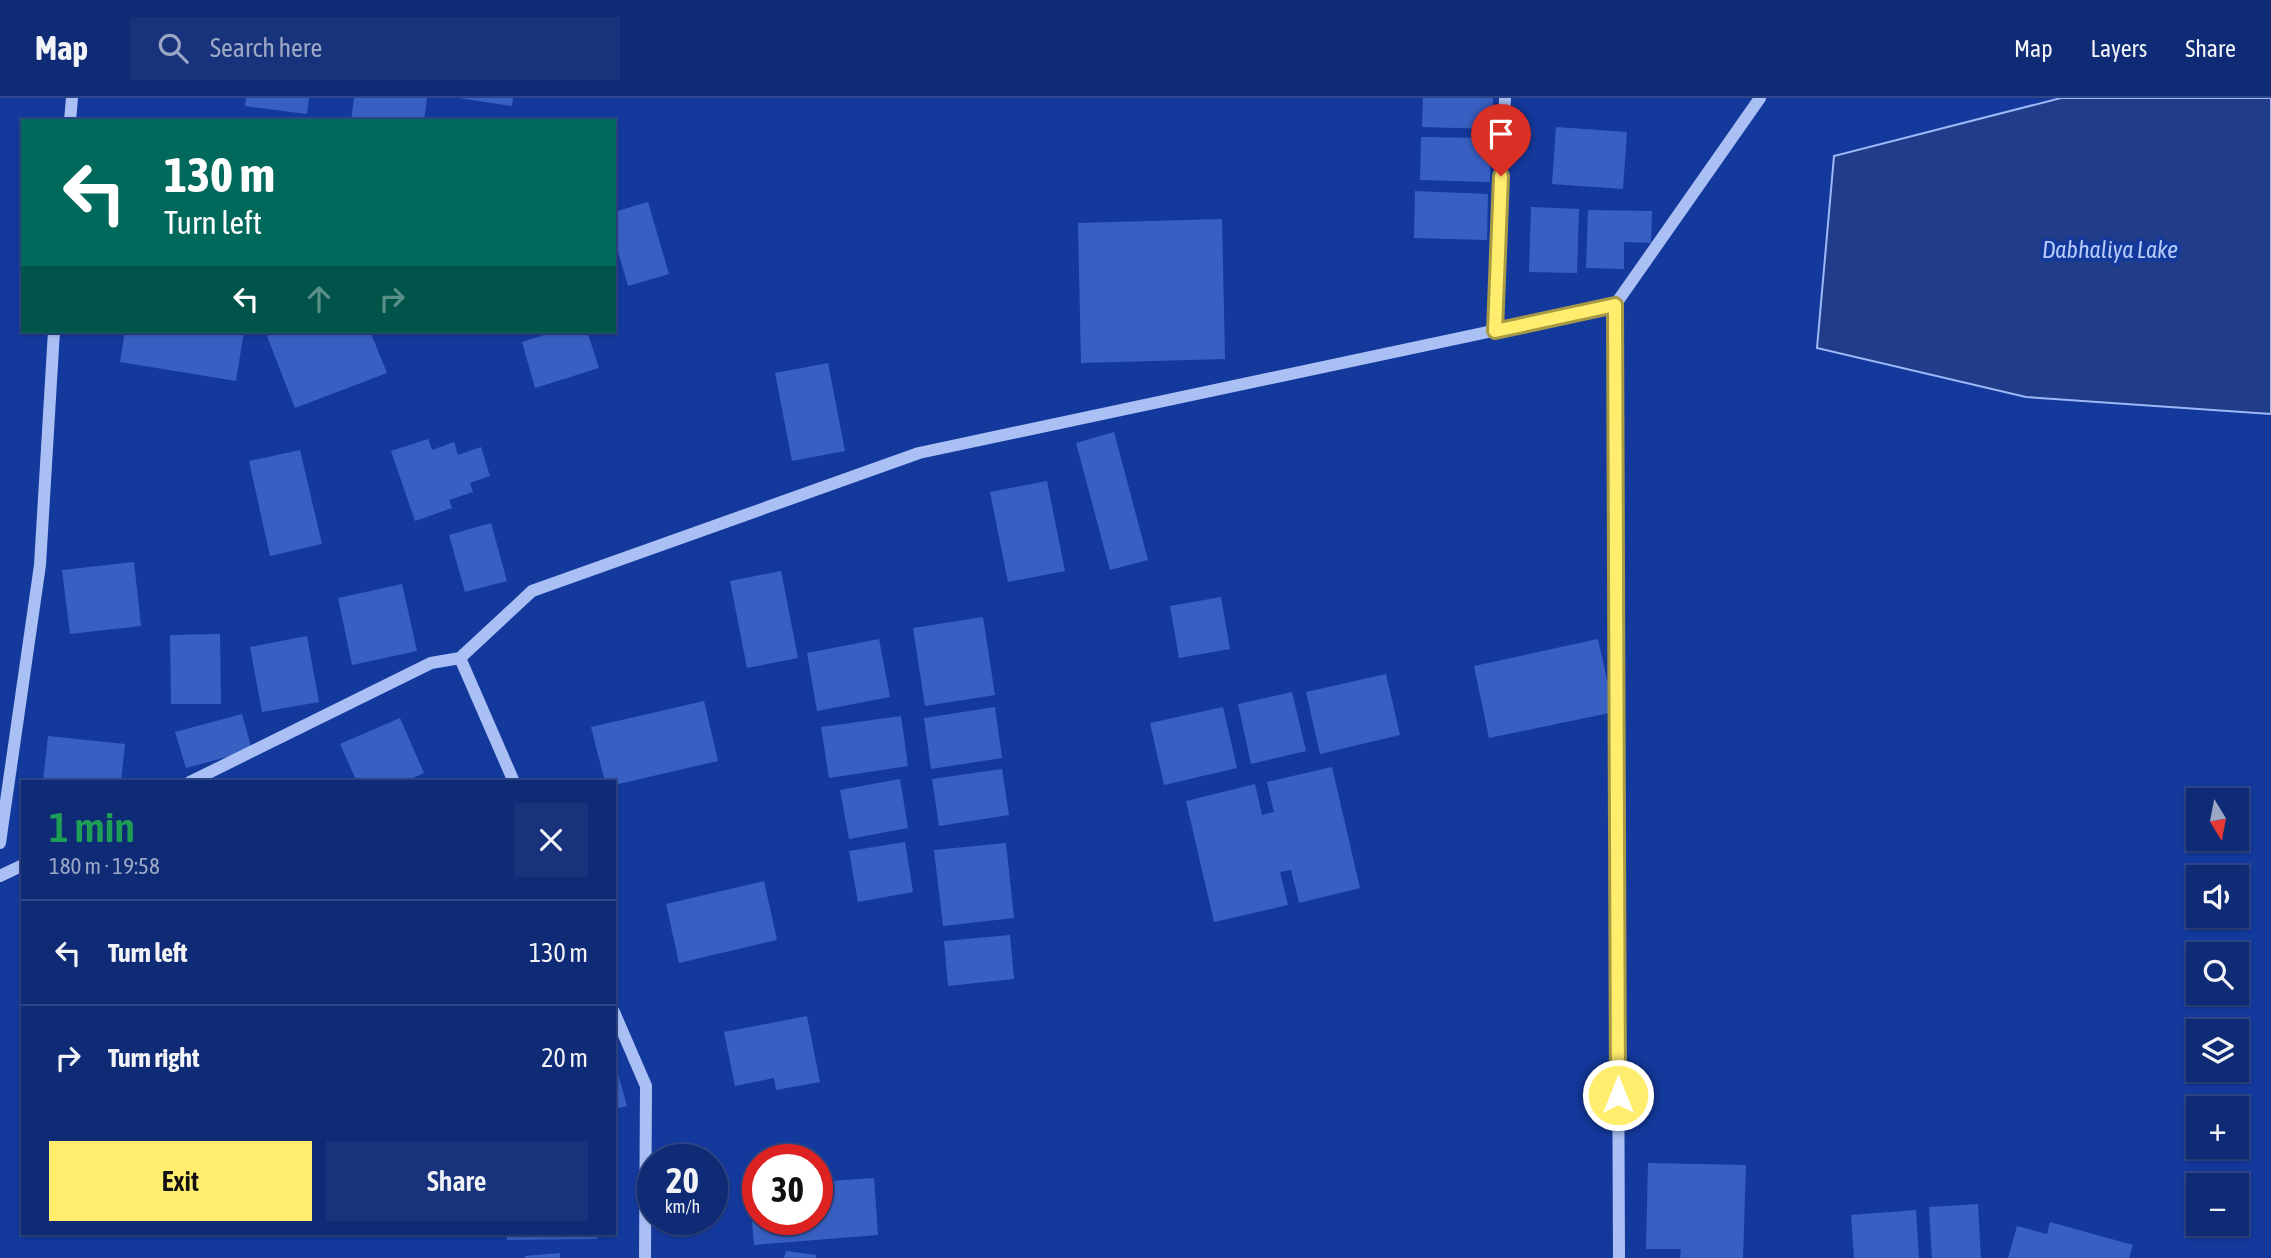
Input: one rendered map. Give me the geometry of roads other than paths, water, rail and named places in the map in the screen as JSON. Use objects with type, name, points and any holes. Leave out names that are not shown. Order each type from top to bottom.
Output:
[{"type":"street","points":[[70,119],[72,98]]},
{"type":"street","points":[[1495,331],[1505,98]]},
{"type":"street","points":[[1619,1258],[1615,305],[1760,98]]},
{"type":"street","points":[[194,780],[431,663],[460,658],[532,591],[919,453],[1615,305]]},
{"type":"street","points":[[0,843],[40,565],[54,333]]},
{"type":"street","points":[[460,658],[513,780]]},
{"type":"street","points":[[0,876],[21,866]]},
{"type":"street","points":[[616,1017],[646,1086],[645,1258]]},
{"type":"water","name":"Dabhaliya Lake","points":[[2061,98],[2271,98],[2271,414],[2026,397],[1817,348],[1834,156]]}]
